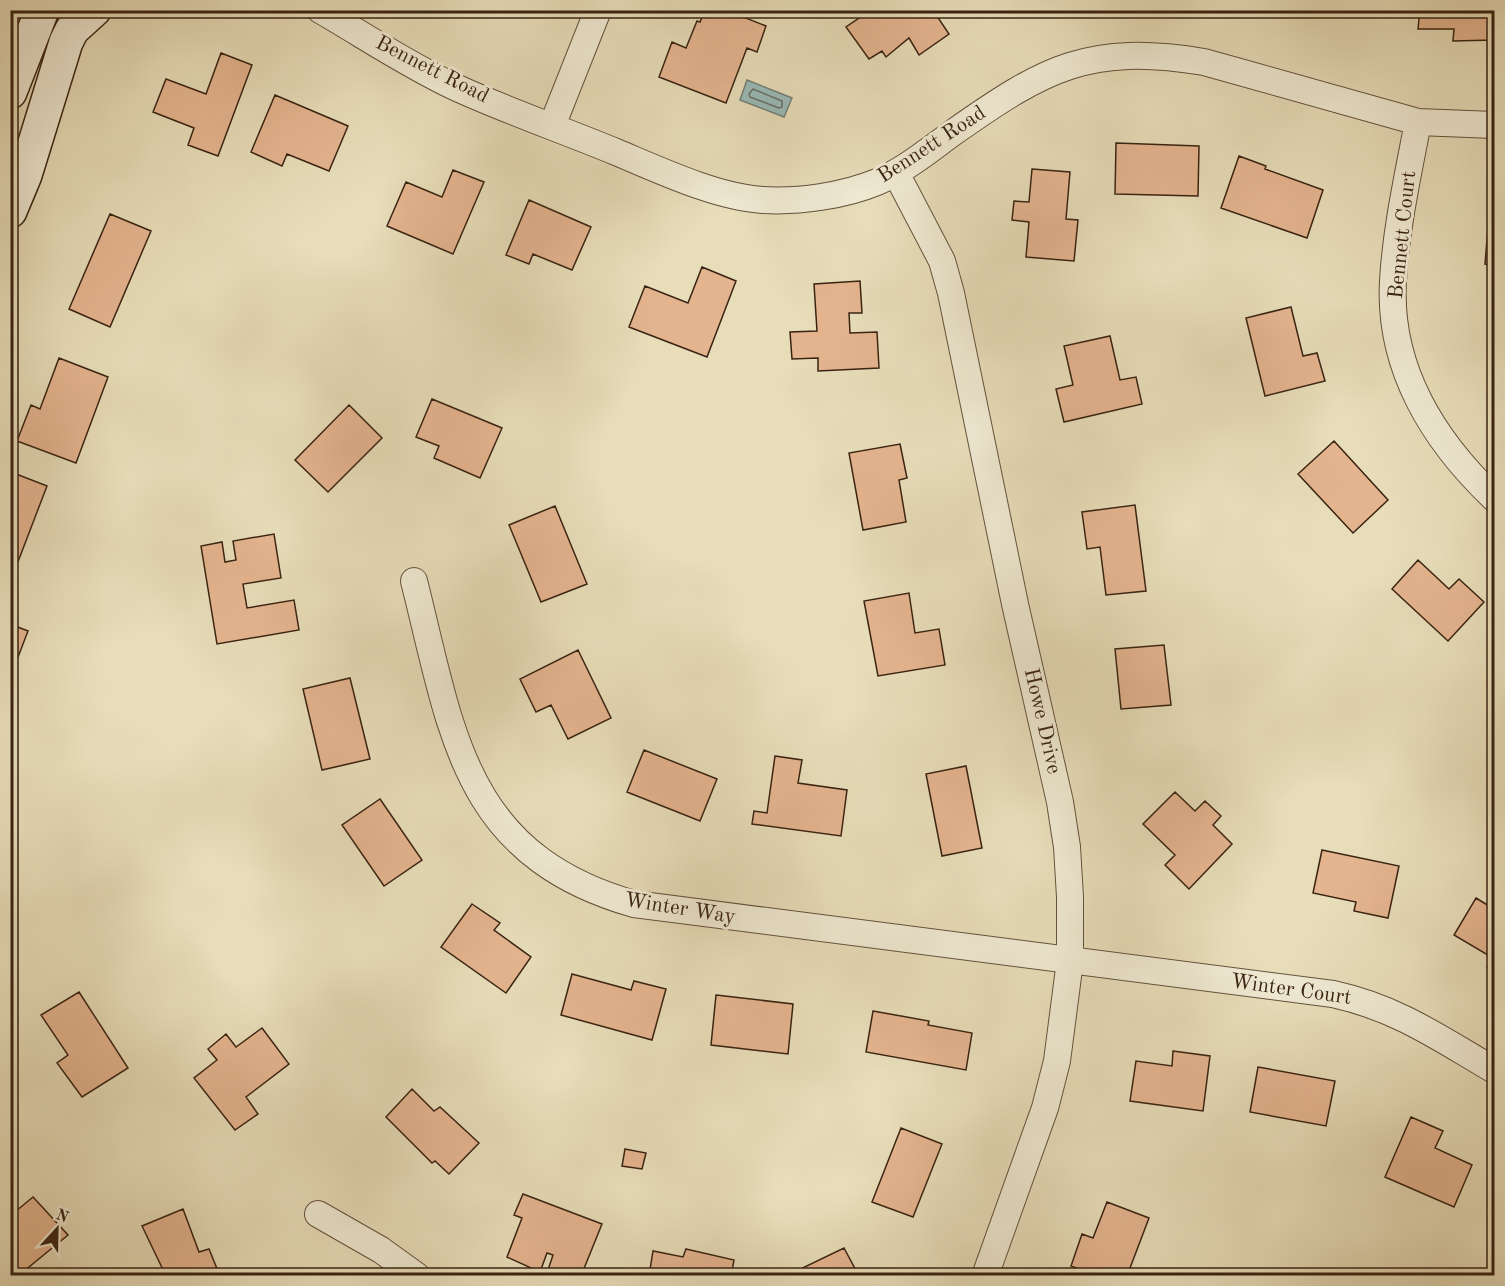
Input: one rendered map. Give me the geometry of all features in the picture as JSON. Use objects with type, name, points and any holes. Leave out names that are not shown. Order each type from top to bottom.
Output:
[{"type":"street","points":[[10,93],[42,10]]},
{"type":"street","points":[[10,212],[26,176],[66,42],[72,30],[94,10]]},
{"type":"street","name":"Bennett Road","points":[[320,10],[454,87],[660,170],[731,194],[762,200],[842,193],[896,173],[982,112],[1039,77],[1076,61],[1119,54],[1167,56],[1204,62],[1418,122],[1494,125]]},
{"type":"street","points":[[552,126],[598,10]]},
{"type":"street","name":"Bennett Court","points":[[1418,122],[1393,282],[1401,353],[1414,392],[1437,434],[1467,472],[1494,498]]},
{"type":"street","name":"Howe Drive","points":[[896,173],[938,251],[951,293],[1015,604],[1060,802],[1067,847],[1071,961],[1057,1061],[1045,1108],[985,1275]]},
{"type":"street","name":"Winter Way","points":[[414,580],[453,735],[479,793],[506,830],[540,859],[571,881],[603,895],[634,904],[1071,961]]},
{"type":"street","name":"Winter Court","points":[[1071,961],[1334,994],[1370,1002],[1408,1019],[1494,1070]]},
{"type":"street","points":[[318,1214],[381,1250],[417,1275]]},
{"type":"water","points":[[747,80],[792,98],[784,117],[740,100]]},
{"type":"building","points":[[705,10],[726,10],[766,26],[757,52],[747,48],[726,103],[659,77],[672,42],[686,48],[697,21],[700,22]]},
{"type":"building","points":[[871,10],[933,10],[949,34],[919,55],[909,38],[886,57],[882,51],[869,59],[846,27]]},
{"type":"building","points":[[1420,10],[1494,10],[1494,40],[1453,41],[1454,29],[1418,29]]},
{"type":"building","points":[[221,53],[252,65],[218,156],[188,145],[194,128],[153,112],[166,79],[206,94]]},
{"type":"building","points":[[275,95],[348,126],[329,171],[287,154],[282,166],[251,152]]},
{"type":"building","points":[[1116,143],[1199,146],[1198,196],[1115,194]]},
{"type":"building","points":[[1239,156],[1266,166],[1265,169],[1323,190],[1307,238],[1221,208]]},
{"type":"building","points":[[1032,169],[1070,172],[1066,219],[1078,220],[1074,261],[1026,257],[1029,222],[1012,220],[1014,201],[1029,202]]},
{"type":"building","points":[[453,170],[484,182],[453,254],[387,226],[406,182],[442,197]]},
{"type":"building","points":[[529,200],[591,227],[572,270],[533,254],[529,264],[506,255]]},
{"type":"building","points":[[1490,204],[1494,204],[1494,265],[1485,264]]},
{"type":"building","points":[[110,214],[151,231],[110,327],[69,309]]},
{"type":"building","points":[[702,267],[736,281],[707,357],[629,327],[645,286],[688,303]]},
{"type":"building","points":[[860,281],[862,313],[849,313],[850,333],[877,332],[879,368],[818,371],[818,358],[792,359],[790,332],[817,331],[814,284]]},
{"type":"building","points":[[1291,307],[1303,356],[1317,353],[1325,381],[1265,396],[1246,318]]},
{"type":"building","points":[[1110,336],[1120,380],[1136,377],[1142,404],[1064,422],[1056,389],[1073,385],[1064,346]]},
{"type":"building","points":[[59,358],[108,377],[76,463],[17,441],[31,405],[40,409]]},
{"type":"building","points":[[432,399],[502,428],[480,478],[434,458],[439,446],[416,437]]},
{"type":"building","points":[[349,405],[382,438],[328,492],[295,460]]},
{"type":"building","points":[[1334,441],[1388,500],[1353,533],[1298,474]]},
{"type":"building","points":[[900,444],[907,478],[899,480],[906,522],[863,530],[849,453]]},
{"type":"building","points":[[11,472],[47,486],[10,580]]},
{"type":"building","points":[[1135,505],[1146,591],[1106,595],[1100,547],[1087,549],[1082,512]]},
{"type":"building","points":[[555,506],[587,584],[541,602],[509,525]]},
{"type":"building","points":[[274,534],[281,578],[243,584],[247,608],[294,600],[299,630],[217,644],[201,546],[222,542],[225,562],[236,560],[233,541]]},
{"type":"building","points":[[1418,560],[1449,589],[1459,579],[1484,602],[1448,641],[1392,589]]},
{"type":"building","points":[[909,593],[915,633],[939,629],[945,665],[878,676],[864,601]]},
{"type":"building","points":[[10,624],[28,631],[10,678]]},
{"type":"building","points":[[1164,645],[1171,705],[1121,709],[1115,649]]},
{"type":"building","points":[[578,650],[611,718],[568,739],[551,705],[536,712],[520,679]]},
{"type":"building","points":[[350,678],[370,759],[322,770],[303,689]]},
{"type":"building","points":[[644,750],[717,779],[700,821],[627,792]]},
{"type":"building","points":[[775,756],[802,760],[798,783],[847,790],[841,836],[752,824],[754,811],[767,813]]},
{"type":"building","points":[[966,766],[982,848],[942,856],[926,774]]},
{"type":"building","points":[[1175,792],[1195,811],[1205,801],[1221,816],[1213,825],[1232,844],[1189,889],[1165,865],[1175,855],[1143,824]]},
{"type":"building","points":[[380,799],[422,860],[384,886],[342,825]]},
{"type":"building","points":[[1322,850],[1399,866],[1388,918],[1354,911],[1356,902],[1313,893]]},
{"type":"building","points":[[1476,898],[1494,909],[1494,972],[1487,967],[1493,958],[1454,935]]},
{"type":"building","points":[[472,904],[500,923],[494,930],[531,957],[506,993],[441,947]]},
{"type":"building","points":[[572,974],[631,990],[634,981],[666,989],[652,1040],[561,1015]]},
{"type":"building","points":[[79,992],[128,1068],[82,1097],[57,1063],[68,1055],[41,1015]]},
{"type":"building","points":[[716,995],[793,1004],[788,1054],[711,1045]]},
{"type":"building","points":[[873,1011],[929,1021],[928,1025],[972,1033],[966,1070],[866,1052]]},
{"type":"building","points":[[262,1028],[289,1064],[246,1097],[258,1114],[235,1130],[194,1078],[217,1060],[208,1049],[226,1034],[236,1047]]},
{"type":"building","points":[[1173,1051],[1210,1056],[1203,1111],[1130,1101],[1136,1061],[1172,1066]]},
{"type":"building","points":[[1258,1067],[1335,1081],[1326,1126],[1250,1112]]},
{"type":"building","points":[[412,1089],[434,1111],[440,1107],[479,1143],[449,1174],[435,1161],[432,1163],[386,1117]]},
{"type":"building","points":[[1411,1117],[1443,1131],[1435,1148],[1472,1165],[1454,1207],[1385,1177]]},
{"type":"building","points":[[901,1128],[942,1144],[913,1217],[872,1202]]},
{"type":"building","points":[[625,1149],[646,1153],[642,1169],[622,1166]]},
{"type":"building","points":[[523,1194],[602,1224],[581,1276],[546,1276],[553,1255],[547,1253],[540,1272],[507,1257],[522,1218],[514,1215]]},
{"type":"building","points":[[33,1197],[68,1235],[18,1276],[10,1276],[10,1216]]},
{"type":"building","points":[[1494,1201],[1494,1216],[1490,1214]]},
{"type":"building","points":[[1107,1202],[1149,1218],[1127,1276],[1097,1276],[1071,1266],[1082,1234],[1093,1238]]},
{"type":"building","points":[[183,1209],[199,1252],[209,1249],[220,1276],[166,1276],[142,1226]]},
{"type":"building","points":[[844,1248],[859,1276],[786,1276]]},
{"type":"building","points":[[686,1249],[734,1260],[731,1276],[649,1276],[653,1251],[683,1257]]}]
